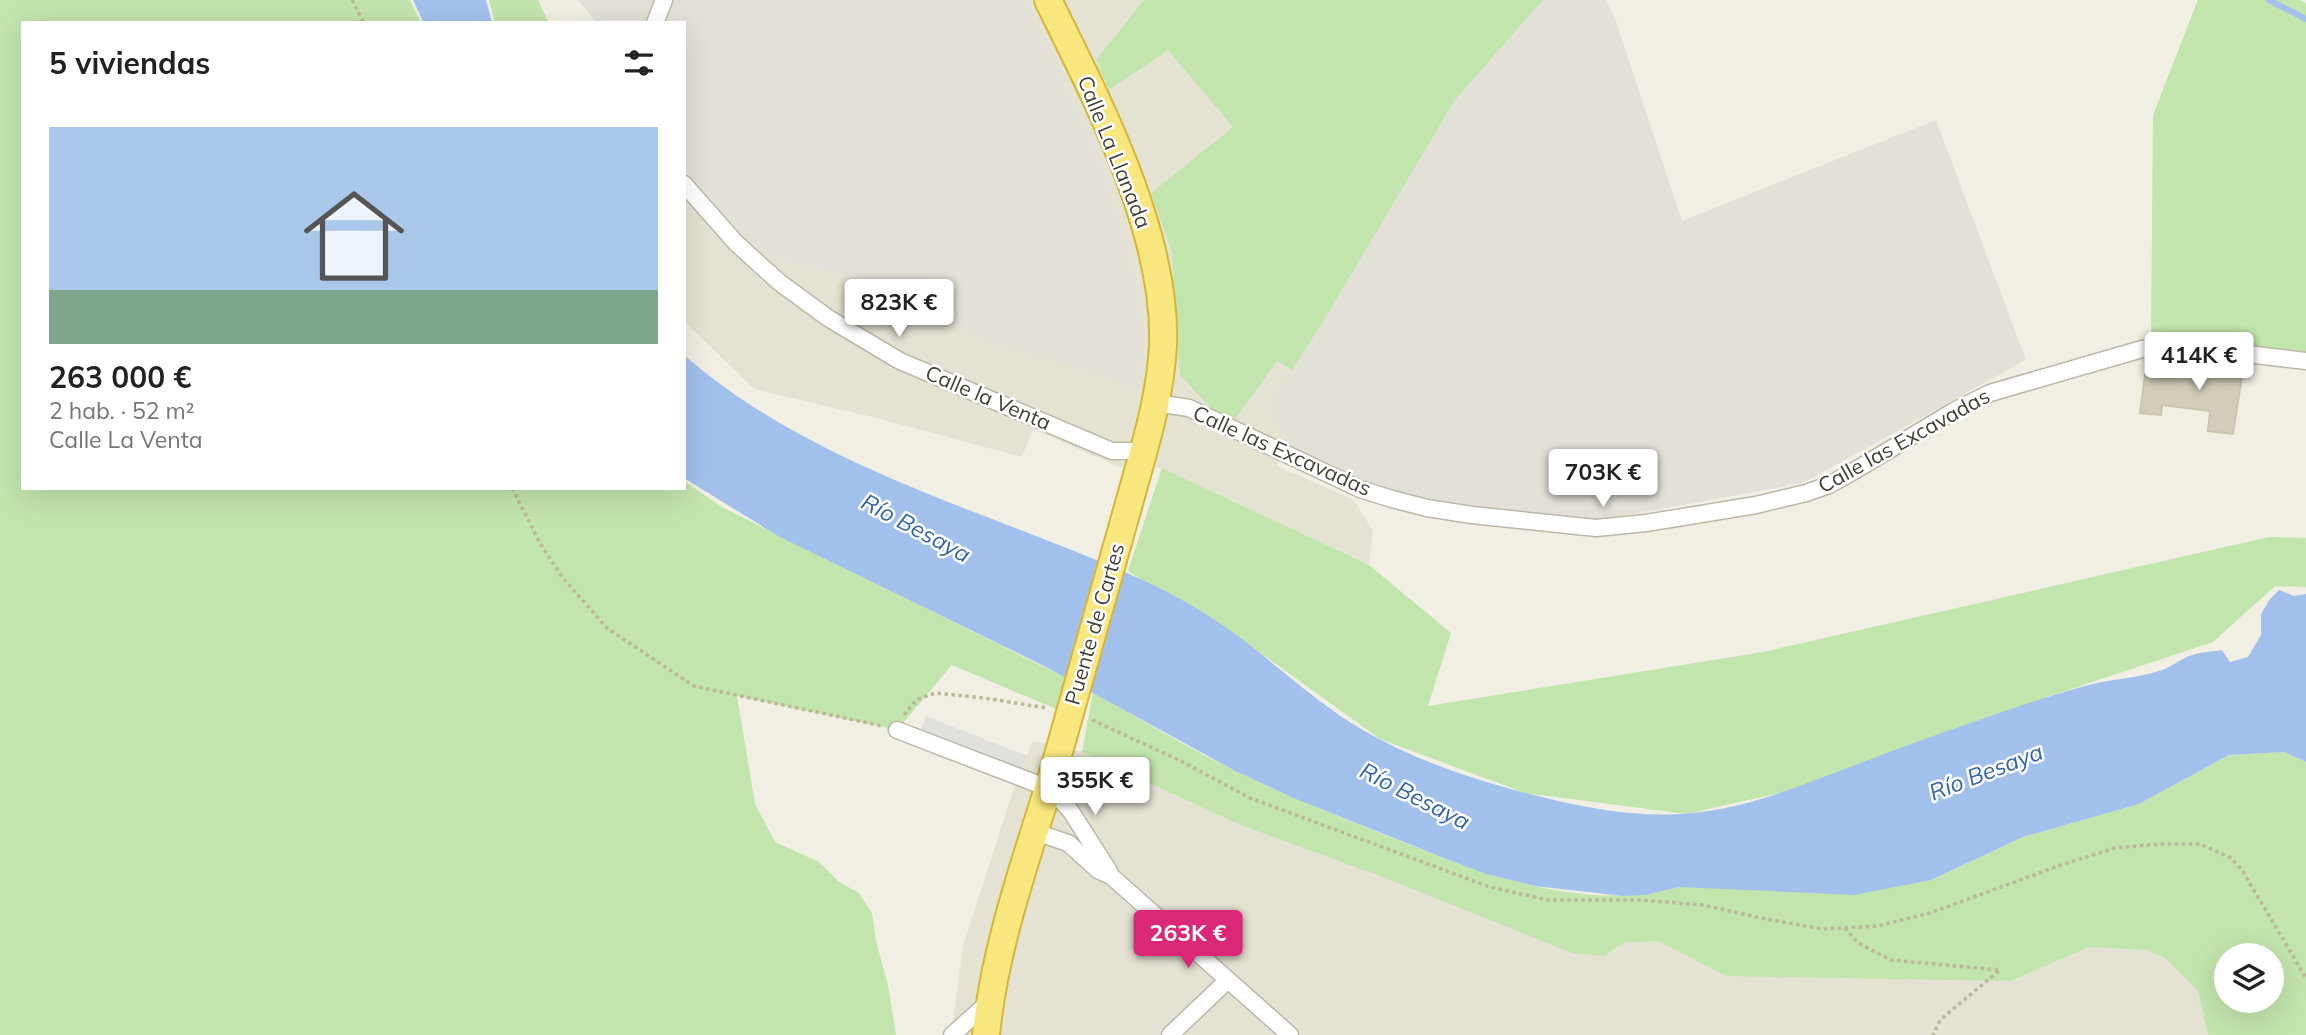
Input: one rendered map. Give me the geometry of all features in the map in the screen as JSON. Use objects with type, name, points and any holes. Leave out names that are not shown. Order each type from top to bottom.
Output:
[{"type":"highway","name":"Calle La Llanada","points":[[1048,0],[1114,143],[1138,204],[1157,280],[1163,321],[1163,346],[1156,404],[1140,463]]},
{"type":"highway","name":"Puente de Cartes","points":[[986,1035],[989,1002],[1140,463]]},
{"type":"street","points":[[656,21],[664,0]]},
{"type":"street","name":"Calle la Venta","points":[[686,186],[736,243],[779,282],[828,318],[900,361],[1140,463]]},
{"type":"street","name":"Calle las Excavadas","points":[[1156,404],[1169,404],[1199,412],[1360,489],[1392,499],[1472,515],[1596,528],[1620,527],[1742,507],[1806,493],[1829,485],[1971,401],[2046,375],[2142,349],[2167,347],[2306,361]]},
{"type":"street","points":[[897,730],[1049,785],[1070,810],[1111,876],[1290,1035]]},
{"type":"street","points":[[1035,832],[1068,843],[1098,870],[1111,876]]},
{"type":"street","points":[[1170,1035],[1228,980]]},
{"type":"street","points":[[952,1035],[989,1002]]},
{"type":"path","points":[[352,0],[363,21]]},
{"type":"path","points":[[513,490],[540,543],[562,576],[607,628],[694,686],[897,730],[911,704],[921,697],[935,693],[1056,709]]},
{"type":"path","points":[[1087,719],[1168,755],[1250,798],[1490,887],[1548,900],[1640,900],[1703,905],[1811,927],[1878,926],[1930,913],[2061,865],[2115,849],[2160,844],[2200,844],[2231,858],[2242,870],[2306,978]]},
{"type":"path","points":[[1844,928],[1858,943],[1891,960],[2000,970],[1940,1020],[1933,1035]]},
{"type":"shaded area","points":[[578,0],[1029,0],[1025,2],[1087,129],[1134,272],[1142,341],[1136,388],[982,338],[886,288],[858,277],[776,259],[742,235],[686,169],[686,21],[595,21]]},
{"type":"shaded area","points":[[1144,0],[1096,60],[1109,90],[1168,49],[1233,127],[1151,193],[1172,252],[1180,375],[1277,361],[1292,370],[1266,410],[1284,432],[1277,466],[1354,500],[1373,531],[1369,565],[1162,468],[1119,467],[1033,429],[1022,457],[873,417],[754,389],[686,323],[686,169],[742,235],[776,259],[858,277],[886,288],[1134,272],[1087,129],[1025,2]]},
{"type":"shaded area","points":[[1543,0],[1606,0],[1616,21],[1682,221],[1936,120],[2026,360],[1803,483],[1595,521],[1426,501],[1352,478],[1282,445],[1284,432],[1266,410],[1271,400],[1323,322],[1455,100]]},
{"type":"shaded area","points":[[926,716],[1027,756],[1022,769],[921,729]]},
{"type":"shaded area","points":[[1033,741],[1082,752],[1238,824],[1605,956],[1623,943],[1658,941],[2011,981],[2089,947],[2146,950],[2165,958],[2198,991],[2208,1035],[951,1035],[963,946],[1014,788]]},
{"type":"green space","points":[[0,0],[410,0],[420,21],[21,21],[21,490],[686,490],[686,482],[722,507],[1068,679],[1056,709],[952,665],[897,730],[737,696],[755,804],[775,842],[819,862],[839,882],[859,893],[872,913],[896,1035],[0,1035]]},
{"type":"green space","points":[[489,0],[538,0],[548,21],[494,21]]},
{"type":"green space","points":[[1144,0],[1543,0],[1455,100],[1292,370],[1277,361],[1236,418],[1212,409],[1180,375],[1172,252],[1151,193],[1233,127],[1168,50],[1109,90],[1096,60]]},
{"type":"green space","points":[[2198,0],[2299,0],[2306,3],[2306,352],[2190,339],[2151,339],[2153,115]]},
{"type":"green space","points":[[1162,468],[1369,565],[1451,633],[1428,706],[1763,652],[2269,537],[2306,538],[2306,587],[2275,586],[2213,642],[2050,696],[1785,792],[1686,814],[1525,793],[1380,739],[1255,649],[1128,571]]},
{"type":"green space","points":[[1093,692],[1237,772],[1385,835],[1455,862],[1529,885],[1604,895],[1641,894],[1679,887],[1931,880],[2023,837],[2139,804],[2229,755],[2284,752],[2306,762],[2306,1035],[2208,1035],[2198,991],[2165,958],[2146,950],[2089,947],[2011,981],[1726,976],[1658,941],[1623,943],[1605,956],[1572,953],[1383,877],[1238,824],[1082,752]]},
{"type":"water","points":[[413,0],[486,0],[491,21],[423,21]]},
{"type":"water","name":"Río Besaya","points":[[686,357],[735,395],[790,429],[847,458],[906,485],[1086,556],[1185,601],[1234,633],[1339,715],[1388,744],[1467,776],[1522,792],[1585,807],[1638,814],[1692,813],[1748,803],[2066,691],[2151,673],[2201,653],[2222,650],[2230,662],[2248,657],[2261,635],[2261,614],[2279,590],[2294,596],[2306,594],[2306,762],[2284,752],[2229,755],[2139,804],[2023,837],[1931,880],[1854,895],[1679,887],[1646,895],[1623,896],[1535,886],[1486,874],[1444,858],[1296,799],[1235,771],[1044,666],[778,536],[686,479]]},
{"type":"building","points":[[2184,358],[2244,364],[2233,434],[2208,431],[2210,411],[2162,405],[2161,415],[2140,413],[2145,375],[2181,380]]},
{"type":"waterway","points":[[2269,0],[2306,19]]}]
